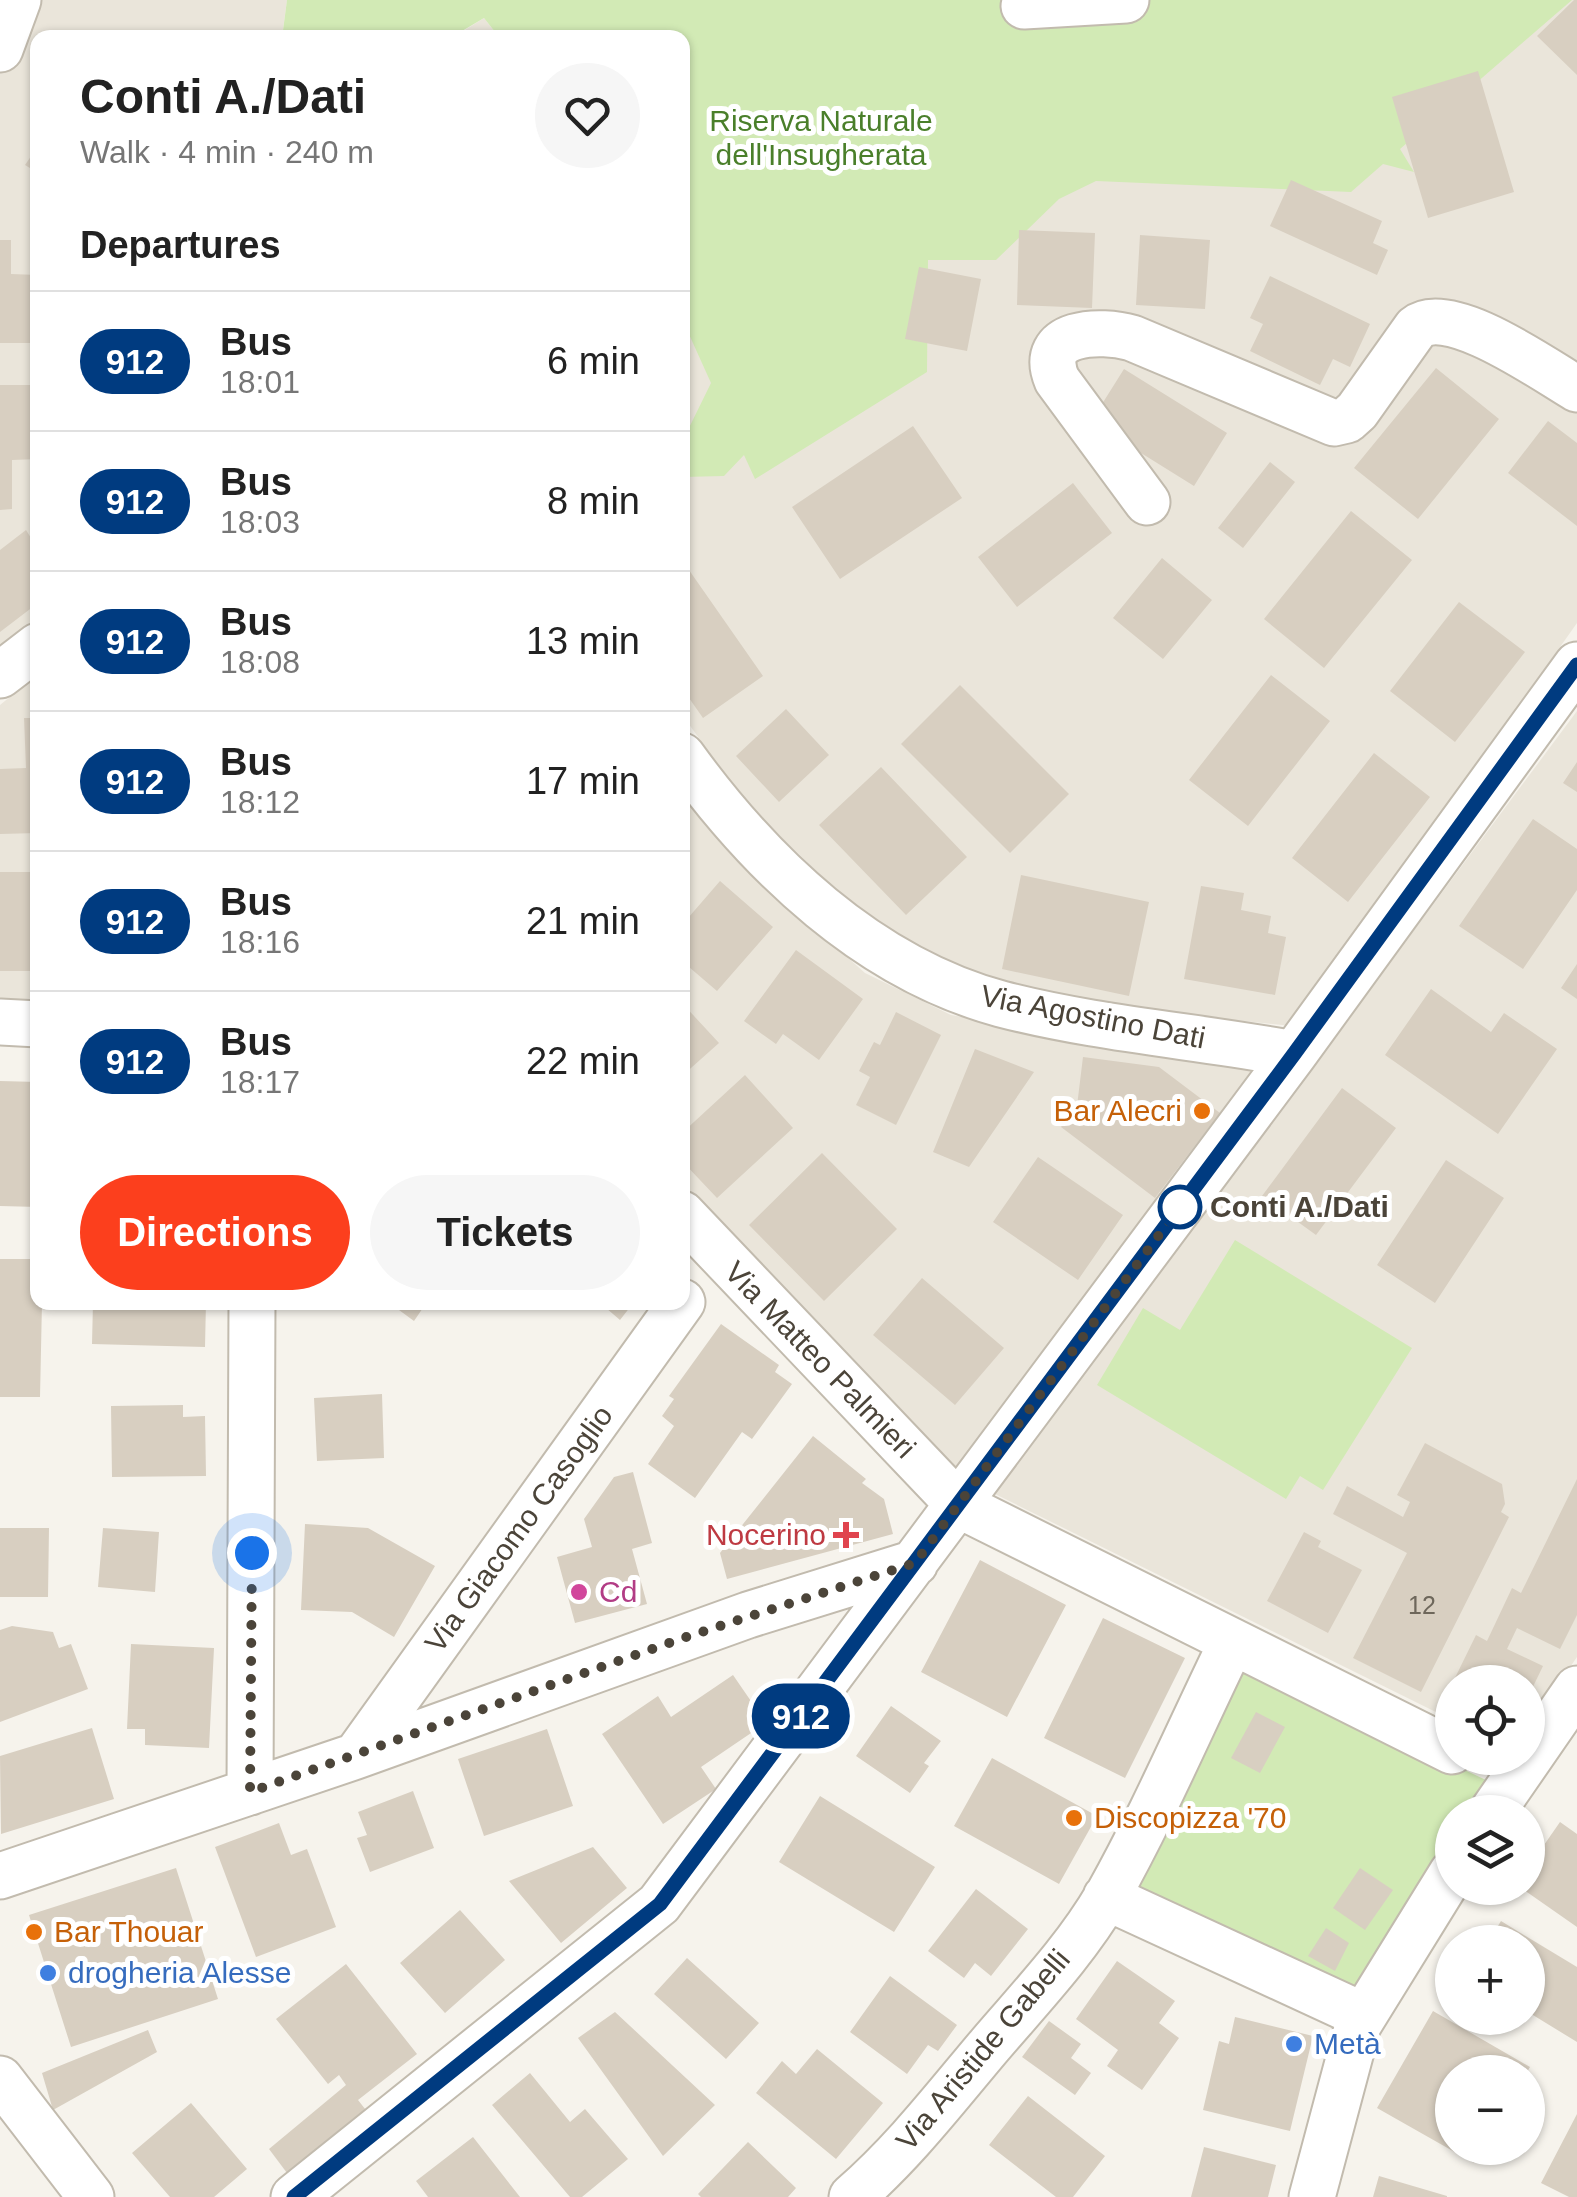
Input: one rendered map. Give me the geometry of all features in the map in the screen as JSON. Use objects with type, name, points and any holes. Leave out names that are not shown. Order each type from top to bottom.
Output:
[{"type":"street","points":[[0,49],[18,0]]},
{"type":"street","points":[[1024,6],[1126,0]]},
{"type":"street","points":[[1147,502],[1057,380],[1052,367],[1054,357],[1062,344],[1076,336],[1102,332],[1132,338],[1334,423],[1357,411],[1416,328],[1426,321],[1468,328],[1577,389]]},
{"type":"street","points":[[0,675],[30,652]]},
{"type":"street","points":[[294,2197],[660,1904],[1294,1054],[1577,665]]},
{"type":"street","name":"Via Agostino Dati","points":[[690,766],[741,832],[824,908],[895,962],[944,984],[1030,1010],[1294,1054]]},
{"type":"street","points":[[0,1022],[30,1024]]},
{"type":"street","name":"Via Matteo Palmieri","points":[[690,1223],[959,1505],[1435,1743]]},
{"type":"street","name":"Via Giacomo Casoglio","points":[[690,1291],[717,1253]]},
{"type":"street","points":[[250,1792],[252,1310]]},
{"type":"street","name":"Via Giacomo Casoglio","points":[[356,1756],[676,1310]]},
{"type":"street","points":[[0,1876],[356,1756],[650,1649],[915,1563]]},
{"type":"street","name":"Via Aristide Gabelli","points":[[852,2197],[917,2130],[1057,1966],[1106,1897],[1232,1642]]},
{"type":"street","points":[[1503,1795],[1577,1688]]},
{"type":"street","points":[[1482,1775],[1501,1795]]},
{"type":"street","points":[[1106,1897],[1362,2015]]},
{"type":"street","points":[[1312,2197],[1362,2015],[1435,1900]]},
{"type":"street","points":[[0,2079],[91,2197]]},
{"type":"shaded area","points":[[0,0],[287,0],[283,30],[30,30],[30,626],[0,650]]},
{"type":"shaded area","points":[[1427,0],[1577,0],[1577,623],[1292,1026],[1102,1006],[961,969],[871,924],[745,802],[690,726],[690,277],[773,301]]},
{"type":"shaded area","points":[[484,18],[493,30],[465,30]]},
{"type":"shaded area","points":[[30,681],[30,1006],[0,1004],[0,705]]},
{"type":"shaded area","points":[[1577,711],[1577,1657],[1545,1703],[1545,1665],[1435,1665],[1435,1712],[995,1494]]},
{"type":"shaded area","points":[[690,790],[756,876],[865,973],[951,1015],[1260,1069],[961,1477],[690,1192]]},
{"type":"green space","name":"Riserva Naturale dell'Insugherata","points":[[287,0],[1572,0],[1400,149],[1414,172],[1383,164],[1351,192],[1096,181],[1059,199],[996,260],[928,260],[927,372],[755,479],[744,455],[724,476],[690,477],[690,426],[711,383],[690,336],[690,30],[493,30],[484,18],[464,30],[283,30]]},
{"type":"green space","points":[[1235,1240],[1412,1348],[1323,1490],[1300,1476],[1286,1499],[1097,1385],[1143,1308],[1180,1330]]},
{"type":"green space","points":[[1237,1662],[1435,1756],[1435,1775],[1475,1775],[1488,1781],[1479,1795],[1435,1795],[1435,1862],[1351,1992],[1127,1882]]},
{"type":"building","points":[[1577,0],[1577,75],[1537,36]]},
{"type":"building","points":[[1478,71],[1514,192],[1428,218],[1392,97]]},
{"type":"building","points":[[1291,180],[1382,221],[1373,243],[1388,250],[1377,275],[1270,226]]},
{"type":"building","points":[[1019,230],[1095,233],[1092,308],[1017,305]]},
{"type":"building","points":[[1140,235],[1210,240],[1205,309],[1136,305]]},
{"type":"building","points":[[0,240],[11,240],[11,274],[30,275],[30,343],[0,343]]},
{"type":"building","points":[[919,267],[981,279],[967,351],[905,339]]},
{"type":"building","points":[[1270,276],[1370,324],[1350,367],[1333,359],[1320,385],[1250,351],[1263,324],[1250,318]]},
{"type":"building","points":[[1436,368],[1499,419],[1418,519],[1354,468]]},
{"type":"building","points":[[1124,369],[1227,433],[1194,486],[1141,453],[1102,404]]},
{"type":"building","points":[[0,385],[30,385],[30,459],[12,460],[12,509],[0,510]]},
{"type":"building","points":[[1548,421],[1577,443],[1577,526],[1508,473]]},
{"type":"building","points":[[913,426],[962,498],[840,579],[792,507]]},
{"type":"building","points":[[1270,462],[1295,482],[1243,548],[1218,528]]},
{"type":"building","points":[[1073,483],[1112,533],[1017,607],[978,557]]},
{"type":"building","points":[[1351,511],[1412,560],[1324,668],[1264,619]]},
{"type":"building","points":[[26,530],[30,536],[30,609],[0,632],[0,550]]},
{"type":"building","points":[[1162,558],[1212,600],[1163,659],[1113,618]]},
{"type":"building","points":[[690,571],[763,676],[703,718],[690,699]]},
{"type":"building","points":[[1459,602],[1525,652],[1455,742],[1390,691]]},
{"type":"building","points":[[1271,675],[1330,721],[1248,826],[1189,780]]},
{"type":"building","points":[[960,685],[1069,794],[1010,853],[901,744]]},
{"type":"building","points":[[786,709],[829,755],[779,802],[736,756]]},
{"type":"building","points":[[24,718],[30,718],[30,833],[0,834],[0,769],[26,768]]},
{"type":"building","points":[[1374,753],[1430,797],[1348,902],[1292,858]]},
{"type":"building","points":[[1577,762],[1577,792],[1563,783]]},
{"type":"building","points":[[881,767],[967,857],[906,915],[819,825]]},
{"type":"building","points":[[1533,819],[1577,849],[1577,890],[1523,969],[1459,926]]},
{"type":"building","points":[[0,872],[30,872],[30,971],[0,971]]},
{"type":"building","points":[[1021,875],[1149,902],[1129,996],[1002,969]]},
{"type":"building","points":[[720,881],[773,927],[717,991],[690,968],[690,916]]},
{"type":"building","points":[[1201,886],[1244,893],[1241,910],[1271,916],[1268,933],[1286,937],[1275,995],[1184,979]]},
{"type":"building","points":[[796,950],[863,999],[819,1060],[783,1034],[776,1044],[744,1021]]},
{"type":"building","points":[[1577,964],[1577,999],[1561,988]]},
{"type":"building","points":[[1431,989],[1491,1032],[1504,1013],[1557,1049],[1498,1134],[1385,1055]]},
{"type":"building","points":[[690,1012],[719,1043],[690,1069]]},
{"type":"building","points":[[896,1012],[941,1035],[896,1125],[856,1105],[870,1077],[859,1071],[874,1042],[880,1045]]},
{"type":"building","points":[[975,1049],[1034,1072],[969,1167],[933,1152]]},
{"type":"building","points":[[1083,1057],[1159,1067],[1220,1113],[1155,1198],[1061,1127],[1077,1106]]},
{"type":"building","points":[[745,1075],[793,1128],[717,1198],[690,1169],[690,1126]]},
{"type":"building","points":[[0,1081],[30,1082],[30,1207],[0,1206]]},
{"type":"building","points":[[1342,1088],[1396,1128],[1316,1235],[1262,1196]]},
{"type":"building","points":[[822,1153],[897,1229],[824,1301],[749,1225]]},
{"type":"building","points":[[1038,1157],[1123,1215],[1078,1280],[993,1222]]},
{"type":"building","points":[[1446,1160],[1504,1198],[1435,1303],[1377,1265]]},
{"type":"building","points":[[0,1259],[30,1259],[30,1310],[42,1310],[40,1397],[0,1397]]},
{"type":"building","points":[[922,1278],[1004,1348],[955,1405],[873,1335]]},
{"type":"building","points":[[93,1310],[206,1310],[205,1347],[92,1344]]},
{"type":"building","points":[[399,1310],[422,1310],[414,1321]]},
{"type":"building","points":[[608,1310],[628,1310],[620,1320]]},
{"type":"building","points":[[721,1324],[779,1365],[775,1372],[792,1384],[752,1439],[742,1432],[695,1498],[648,1464],[674,1426],[662,1416],[674,1399],[669,1396]]},
{"type":"building","points":[[382,1394],[384,1458],[317,1461],[314,1398]]},
{"type":"building","points":[[183,1405],[183,1417],[205,1416],[206,1476],[112,1477],[111,1406]]},
{"type":"building","points":[[813,1436],[866,1479],[862,1483],[884,1499],[893,1534],[727,1579],[720,1553]]},
{"type":"building","points":[[1425,1443],[1502,1484],[1505,1504],[1501,1512],[1509,1517],[1421,1692],[1353,1658],[1407,1553],[1333,1514],[1347,1486],[1403,1517],[1410,1502],[1397,1495]]},
{"type":"building","points":[[633,1472],[652,1543],[632,1549],[647,1604],[575,1623],[557,1557],[592,1547],[584,1519],[614,1477]]},
{"type":"building","points":[[1577,1479],[1577,1615],[1560,1649],[1517,1628],[1507,1649],[1541,1665],[1461,1665],[1476,1635],[1487,1641],[1512,1588],[1521,1593]]},
{"type":"building","points":[[305,1524],[368,1528],[435,1566],[394,1637],[352,1612],[301,1610]]},
{"type":"building","points":[[0,1528],[49,1528],[48,1597],[0,1597]]},
{"type":"building","points":[[103,1528],[159,1532],[155,1592],[98,1587]]},
{"type":"building","points":[[1304,1532],[1321,1541],[1318,1547],[1362,1570],[1328,1633],[1267,1601]]},
{"type":"building","points":[[980,1560],[1066,1605],[1007,1717],[921,1672]]},
{"type":"building","points":[[1103,1618],[1185,1658],[1125,1778],[1044,1738]]},
{"type":"building","points":[[12,1626],[53,1632],[59,1648],[71,1644],[88,1689],[0,1722],[0,1630]]},
{"type":"building","points":[[131,1644],[214,1648],[209,1748],[145,1745],[145,1729],[127,1729]]},
{"type":"building","points":[[733,1675],[766,1723],[701,1767],[716,1789],[663,1824],[602,1734],[658,1696],[671,1717]]},
{"type":"building","points":[[891,1706],[941,1741],[924,1763],[929,1766],[910,1793],[856,1756]]},
{"type":"building","points":[[1256,1712],[1285,1727],[1260,1773],[1231,1758]]},
{"type":"building","points":[[92,1728],[114,1799],[1,1834],[0,1756]]},
{"type":"building","points":[[547,1729],[573,1806],[484,1836],[458,1759]]},
{"type":"building","points":[[992,1758],[1097,1816],[1059,1884],[954,1826]]},
{"type":"building","points":[[413,1791],[434,1848],[370,1872],[357,1838],[367,1835],[358,1812]]},
{"type":"building","points":[[820,1796],[935,1867],[894,1932],[779,1862]]},
{"type":"building","points":[[1560,1822],[1577,1834],[1577,1927],[1545,1905],[1545,1844]]},
{"type":"building","points":[[279,1823],[291,1855],[307,1849],[336,1927],[256,1957],[215,1847]]},
{"type":"building","points":[[593,1847],[627,1888],[561,1943],[509,1881]]},
{"type":"building","points":[[176,1868],[218,1999],[71,2047],[29,1915]]},
{"type":"building","points":[[1360,1868],[1393,1890],[1365,1930],[1333,1908]]},
{"type":"building","points":[[976,1889],[1028,1929],[991,1976],[975,1963],[964,1978],[928,1951]]},
{"type":"building","points":[[460,1910],[505,1960],[445,2013],[400,1963]]},
{"type":"building","points":[[1326,1928],[1349,1943],[1335,1971],[1308,1956]]},
{"type":"building","points":[[1545,1948],[1577,1967],[1577,2042],[1545,2022]]},
{"type":"building","points":[[687,1958],[759,2023],[726,2059],[654,1994]]},
{"type":"building","points":[[1117,1961],[1175,2001],[1159,2023],[1179,2038],[1142,2090],[1107,2066],[1118,2050],[1076,2019]]},
{"type":"building","points":[[346,1964],[417,2054],[358,2100],[373,2119],[293,2181],[269,2149],[346,2085],[339,2075],[328,2084],[276,2019]]},
{"type":"building","points":[[890,1976],[957,2025],[938,2051],[928,2045],[907,2074],[850,2032]]},
{"type":"building","points":[[1433,2011],[1435,2035],[1475,2035],[1509,2055],[1435,2055],[1435,2141],[1377,2108]]},
{"type":"building","points":[[615,2012],[715,2105],[663,2156],[578,2038]]},
{"type":"building","points":[[1235,2017],[1313,2036],[1290,2131],[1203,2110],[1219,2041],[1229,2044]]},
{"type":"building","points":[[1049,2021],[1081,2044],[1071,2058],[1091,2073],[1075,2095],[1022,2057]]},
{"type":"building","points":[[148,2030],[157,2052],[53,2110],[42,2073]]},
{"type":"building","points":[[817,2049],[883,2103],[836,2159],[756,2093],[782,2061],[796,2074]]},
{"type":"building","points":[[530,2073],[570,2122],[585,2109],[628,2159],[582,2197],[570,2197],[492,2105]]},
{"type":"building","points":[[1028,2096],[1105,2156],[1073,2197],[1056,2197],[989,2145]]},
{"type":"building","points":[[191,2103],[247,2169],[214,2197],[170,2197],[132,2153]]},
{"type":"building","points":[[1577,2114],[1577,2197],[1569,2197],[1541,2183]]},
{"type":"building","points":[[473,2137],[520,2197],[428,2197],[416,2181]]},
{"type":"building","points":[[748,2142],[796,2188],[788,2197],[701,2197],[698,2194]]},
{"type":"building","points":[[1204,2147],[1276,2165],[1268,2197],[1191,2197]]},
{"type":"building","points":[[1379,2176],[1447,2196],[1447,2197],[1373,2197]]},
{"type":"bus line","name":"912","points":[[294,2197],[522,2012],[638,1924],[671,1891],[1294,1054],[1577,665]]},
{"type":"place","name":"Bar Alecri","points":[[1202,1111]]},
{"type":"place","name":"Conti A./Dati","points":[[1180,1207]]},
{"type":"place","name":"Nocerino","points":[[846,1535]]},
{"type":"place","name":"Cd","points":[[579,1592]]},
{"type":"place","name":"Discopizza '70","points":[[1074,1818]]},
{"type":"place","name":"Bar Thouar","points":[[34,1932]]},
{"type":"place","name":"drogheria Alesse","points":[[48,1973]]},
{"type":"place","name":"Metà","points":[[1294,2044]]},
{"type":"route","points":[[252,1553],[250,1792],[683,1638],[915,1563],[1182,1204],[1180,1207]]}]
